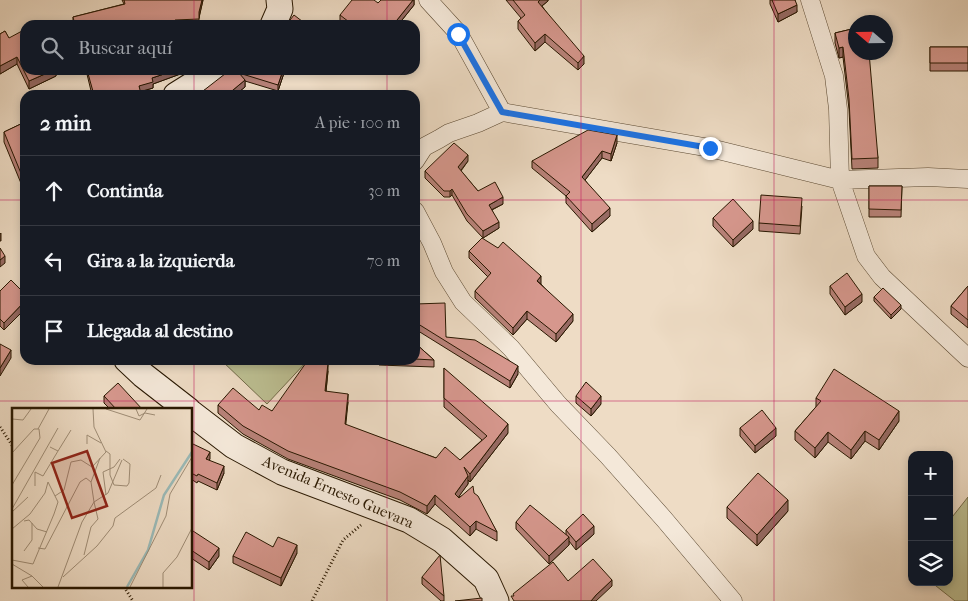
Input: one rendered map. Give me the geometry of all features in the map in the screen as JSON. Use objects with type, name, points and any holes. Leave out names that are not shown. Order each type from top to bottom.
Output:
[{"type":"main road","points":[[275,20],[280,9],[279,0]]},
{"type":"main road","points":[[184,90],[208,75]]},
{"type":"main road","points":[[132,365],[185,408]]},
{"type":"main road","name":"Avenida Ernesto Guevara","points":[[192,414],[234,446],[282,472],[409,520],[442,540],[486,579],[496,601]]},
{"type":"street","points":[[428,0],[458,34],[502,112]]},
{"type":"street","points":[[810,0],[834,76],[838,109],[840,180],[866,256],[882,277],[968,358]]},
{"type":"street","points":[[420,154],[424,148],[439,138],[502,112],[710,148],[840,180],[928,177],[968,179]]},
{"type":"street","points":[[420,220],[444,272],[463,302],[511,348],[558,404],[608,456],[733,601]]},
{"type":"path","points":[[0,427],[12,445]]},
{"type":"path","points":[[312,601],[343,540],[380,508]]},
{"type":"path","points":[[125,588],[133,601]]},
{"type":"green space","points":[[226,365],[303,365],[267,404]]},
{"type":"green space","points":[[968,497],[968,601],[955,601],[936,586],[953,586],[953,516]]},
{"type":"building","points":[[124,0],[202,0],[199,19],[74,20],[73,17],[125,4]]},
{"type":"building","points":[[352,0],[374,0],[378,3],[381,0],[413,0],[397,20],[346,20],[340,15]]},
{"type":"building","points":[[513,0],[540,0],[538,2],[584,56],[578,63],[545,34],[535,43],[518,21],[525,15]]},
{"type":"building","points":[[772,0],[795,0],[797,5],[778,14]]},
{"type":"building","points":[[294,15],[300,20],[290,20]]},
{"type":"building","points":[[848,30],[848,60],[870,60],[878,158],[852,159],[849,99],[843,47],[839,48],[835,33]]},
{"type":"building","points":[[5,31],[9,38],[20,32],[20,63],[17,57],[0,66],[0,34]]},
{"type":"building","points":[[930,47],[968,47],[968,63],[930,63]]},
{"type":"building","points":[[26,75],[43,75],[29,81]]},
{"type":"building","points":[[88,75],[161,75],[152,78],[153,82],[139,86],[140,90],[93,90]]},
{"type":"building","points":[[224,75],[241,75],[245,80],[233,90],[204,90]]},
{"type":"building","points":[[246,75],[281,75],[278,85]]},
{"type":"building","points":[[20,124],[20,171],[4,132]]},
{"type":"building","points":[[588,130],[617,135],[611,154],[602,151],[582,177],[610,208],[592,224],[566,196],[570,192],[532,161]]},
{"type":"building","points":[[454,143],[468,155],[458,167],[478,191],[495,182],[503,197],[489,205],[499,222],[483,231],[467,214],[452,189],[444,191],[425,171]]},
{"type":"building","points":[[869,186],[902,186],[901,210],[869,209]]},
{"type":"building","points":[[761,195],[802,198],[800,226],[759,223]]},
{"type":"building","points":[[733,199],[753,221],[733,240],[713,218]]},
{"type":"building","points":[[482,238],[498,248],[503,242],[541,276],[537,281],[573,314],[556,334],[527,311],[513,328],[475,291],[491,273],[469,251]]},
{"type":"building","points":[[0,248],[5,256],[0,260]]},
{"type":"building","points":[[847,273],[862,294],[845,307],[830,286]]},
{"type":"building","points":[[11,280],[20,289],[20,306],[4,323],[0,319],[0,291]]},
{"type":"building","points":[[968,286],[968,320],[951,306]]},
{"type":"building","points":[[883,288],[901,305],[891,315],[874,297]]},
{"type":"building","points":[[445,303],[446,337],[475,340],[518,366],[510,381],[420,325],[420,304]]},
{"type":"building","points":[[0,344],[11,350],[0,368]]},
{"type":"building","points":[[420,347],[434,360],[420,359]]},
{"type":"building","points":[[304,365],[328,365],[325,391],[348,394],[345,424],[436,458],[445,447],[460,460],[487,436],[444,398],[444,368],[508,424],[470,474],[464,467],[468,476],[455,494],[459,498],[473,486],[474,493],[478,496],[497,532],[476,521],[470,527],[435,495],[427,506],[400,492],[288,451],[243,426],[218,405],[233,388],[259,410],[262,405],[272,411]]},
{"type":"building","points":[[834,369],[899,411],[879,440],[865,431],[851,450],[828,432],[815,448],[795,431],[821,401],[816,398]]},
{"type":"building","points":[[586,382],[601,396],[591,409],[576,396]]},
{"type":"building","points":[[118,383],[141,408],[115,408],[104,396]]},
{"type":"building","points":[[762,410],[776,428],[755,446],[740,428]]},
{"type":"building","points":[[192,444],[210,452],[206,459],[224,466],[217,483],[198,474],[197,476],[192,474]]},
{"type":"building","points":[[758,473],[788,500],[757,535],[727,507]]},
{"type":"building","points":[[530,505],[569,537],[549,556],[516,522]]},
{"type":"building","points":[[583,514],[594,526],[576,542],[566,530]]},
{"type":"building","points":[[193,531],[219,548],[209,562],[192,551]]},
{"type":"building","points":[[246,532],[273,547],[278,537],[297,545],[281,578],[233,556]]},
{"type":"building","points":[[440,555],[444,596],[422,577]]},
{"type":"building","points":[[593,559],[612,580],[591,601],[514,601],[511,596],[514,596],[513,594],[553,562],[568,581]]},
{"type":"building","points":[[482,598],[482,601],[455,601]]},
{"type":"route","points":[[458,34],[502,112],[710,148]]}]
